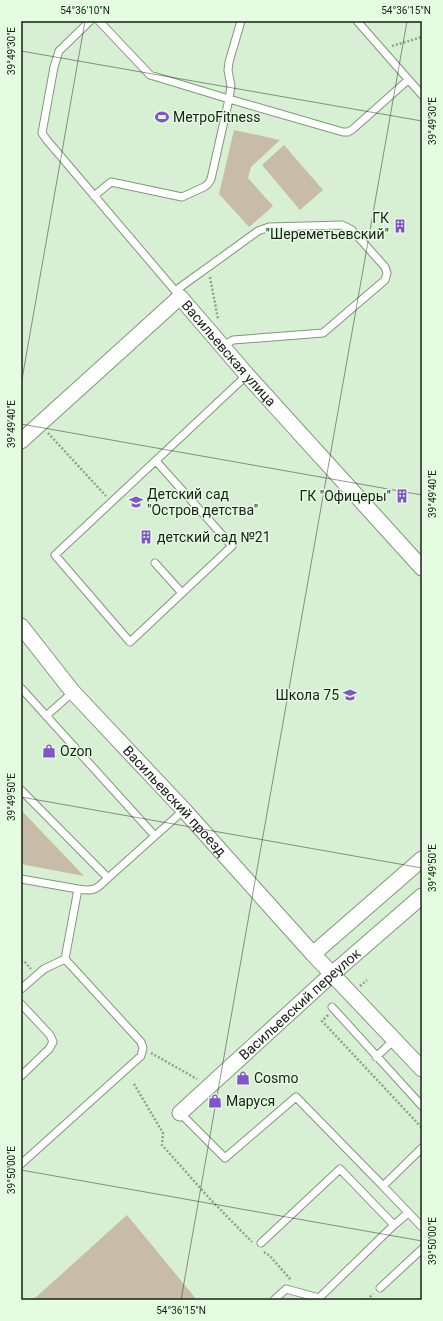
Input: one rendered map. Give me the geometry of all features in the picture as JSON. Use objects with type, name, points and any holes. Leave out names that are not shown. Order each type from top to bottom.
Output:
[{"type":"street","name":"Васильевская улица","points":[[22,439],[40,424],[177,294],[422,568]]},
{"type":"street","name":"Васильевский проезд","points":[[21,626],[73,692],[184,810],[313,954],[422,1069]]},
{"type":"street","points":[[313,954],[422,859]]},
{"type":"street","name":"Васильевский переулок","points":[[180,1113],[332,974],[422,896]]},
{"type":"lane","points":[[90,21],[59,51],[53,74],[42,133],[177,294],[208,267],[264,228],[342,225],[352,230],[385,267],[387,273],[385,280],[323,333],[233,340],[223,346]]},
{"type":"lane","points":[[99,21],[150,75],[343,132],[348,132],[353,129],[408,80]]},
{"type":"lane","points":[[94,196],[111,182],[178,197],[185,197],[208,184],[211,179],[229,99],[231,86],[228,70],[229,62],[241,21]]},
{"type":"lane","points":[[357,21],[422,95]]},
{"type":"lane","points":[[156,461],[232,546],[130,642],[55,555],[247,374]]},
{"type":"lane","points":[[155,563],[182,593]]},
{"type":"lane","points":[[21,688],[155,836]]},
{"type":"lane","points":[[46,716],[73,692]]},
{"type":"lane","points":[[21,790],[108,878]]},
{"type":"lane","points":[[21,879],[92,890],[108,878],[184,810]]},
{"type":"lane","points":[[65,959],[78,889]]},
{"type":"lane","points":[[21,989],[44,969],[65,959]]},
{"type":"lane","points":[[21,1164],[141,1056],[143,1048],[141,1042],[65,959]]},
{"type":"lane","points":[[21,1004],[50,1035],[53,1042],[49,1050],[21,1076]]},
{"type":"lane","points":[[333,1008],[422,1106]]},
{"type":"lane","points":[[376,1057],[394,1040]]},
{"type":"lane","points":[[180,1113],[225,1158],[296,1097],[422,1227]]},
{"type":"lane","points":[[383,1186],[422,1148]]},
{"type":"lane","points":[[260,1245],[340,1169],[394,1225]]},
{"type":"lane","points":[[274,1300],[286,1289],[319,1298],[408,1212]]},
{"type":"lane","points":[[377,1290],[422,1249]]},
{"type":"path","points":[[382,49],[422,37]]},
{"type":"path","points":[[208,267],[219,324]]},
{"type":"path","points":[[40,424],[112,502]]},
{"type":"path","points":[[333,1008],[322,1021],[422,1128]]},
{"type":"path","points":[[143,1048],[209,1086]]},
{"type":"path","points":[[134,1084],[163,1133],[162,1145],[210,1199],[243,1234],[254,1243]]},
{"type":"path","points":[[260,1245],[294,1283]]},
{"type":"path","points":[[366,1300],[377,1290]]},
{"type":"shaded area","points":[[234,130],[280,140],[251,167],[248,178],[273,206],[249,227],[219,194]]},
{"type":"shaded area","points":[[284,145],[323,190],[300,210],[262,165]]},
{"type":"shaded area","points":[[21,810],[84,876],[21,864]]},
{"type":"shaded area","points":[[127,1215],[197,1300],[33,1300]]},
{"type":"place","name":"МетроFitness","points":[[162,117]]},
{"type":"place","name":"ГК \"Шереметьевский\"","points":[[400,226]]},
{"type":"place","name":"ГК \"Офицеры\"","points":[[402,496]]},
{"type":"place","name":"Детский сад \"Остров детства\"","points":[[136,502]]},
{"type":"place","name":"детский сад №21","points":[[146,537]]},
{"type":"place","name":"Школа 75","points":[[350,695]]},
{"type":"place","name":"Ozon","points":[[49,751]]},
{"type":"place","name":"Cosmo","points":[[243,1078]]},
{"type":"place","name":"Маруся","points":[[215,1101]]}]
